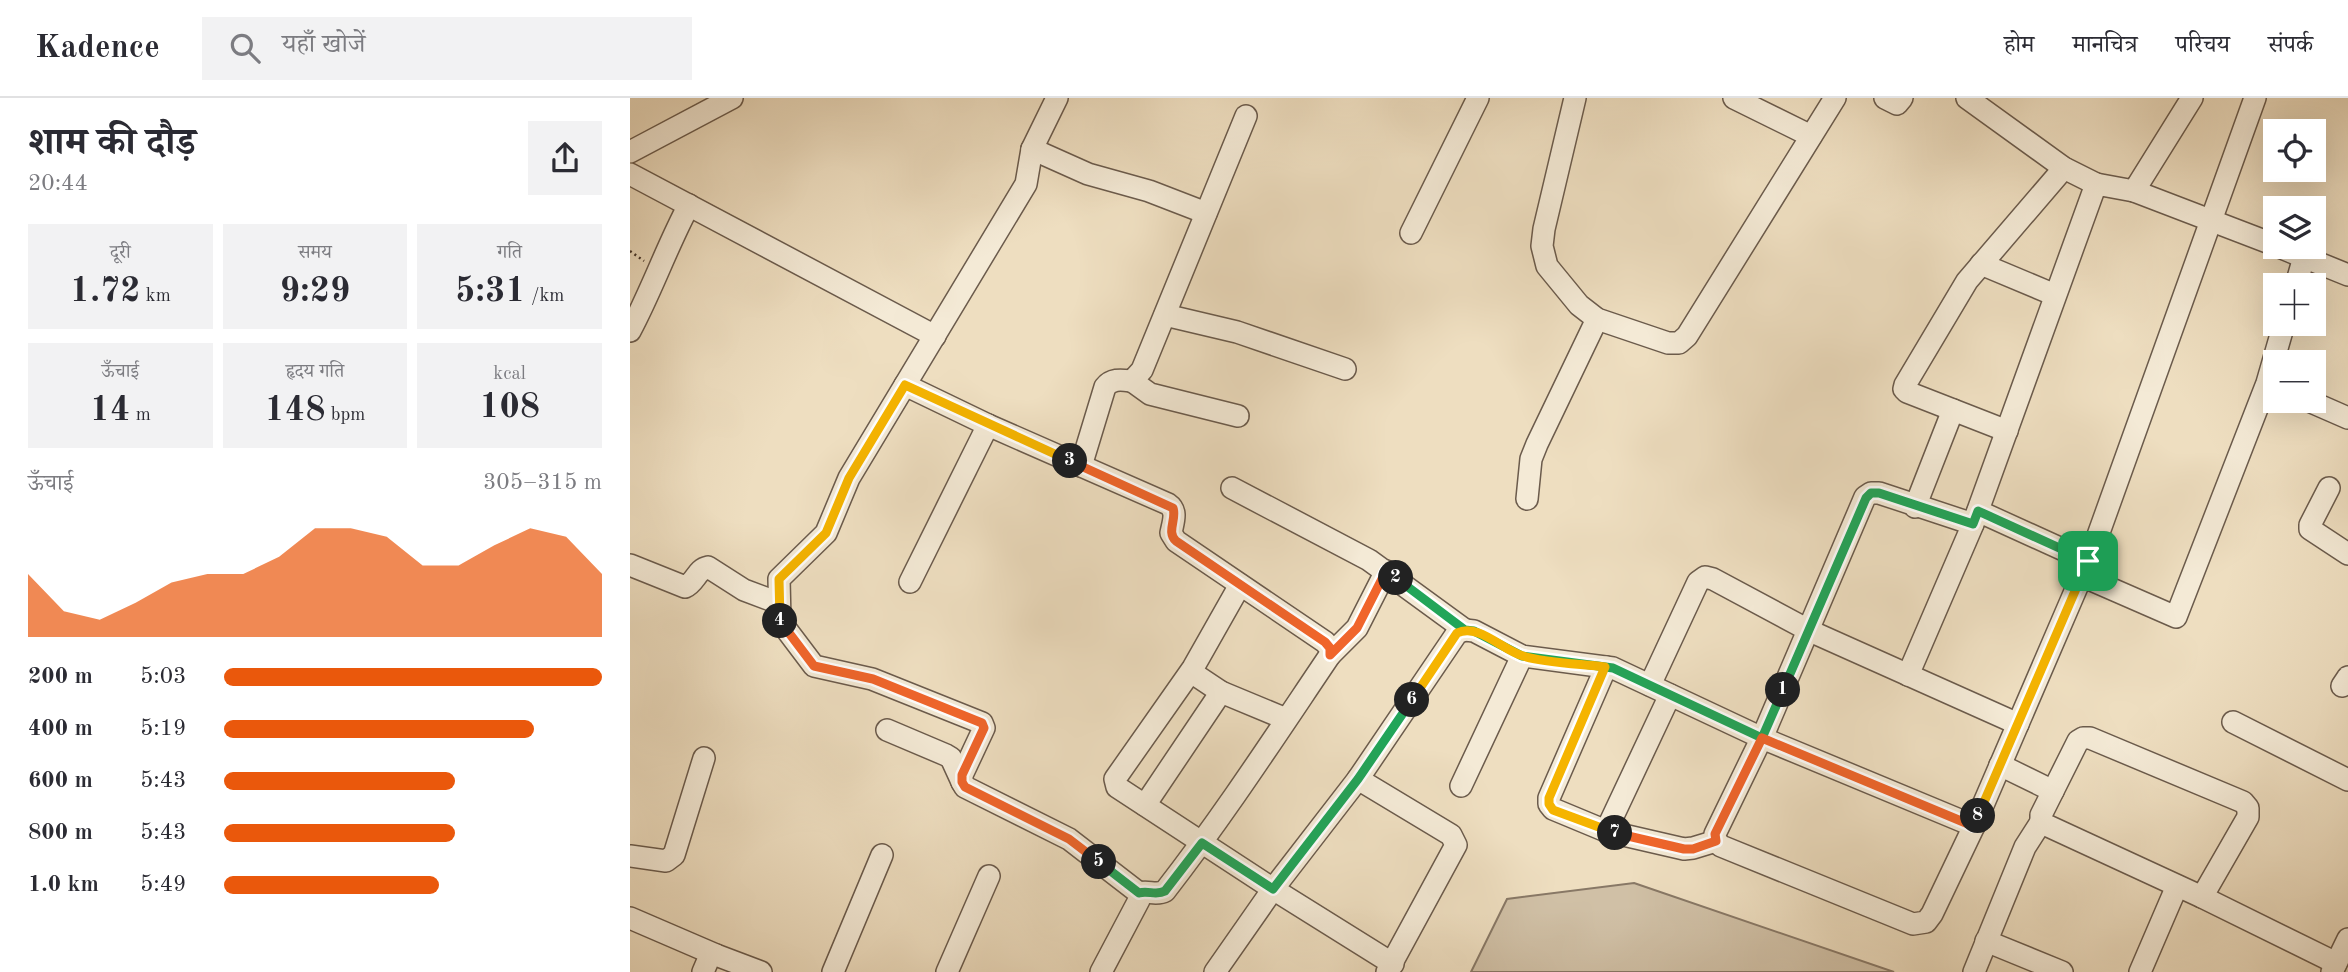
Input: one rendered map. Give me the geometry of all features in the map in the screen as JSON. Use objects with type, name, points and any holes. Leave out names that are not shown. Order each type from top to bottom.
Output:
[{"type":"street","points":[[630,152],[732,98]]},
{"type":"street","points":[[962,782],[962,775],[984,728],[982,723],[873,679],[814,666],[780,621],[779,579],[826,533],[849,478],[1026,184],[1032,149],[1057,98]]},
{"type":"street","points":[[1411,233],[1478,98]]},
{"type":"street","points":[[1575,98],[1542,246],[1548,267],[1578,305],[1597,319],[1668,343],[1679,343],[1687,336],[1835,98]]},
{"type":"street","points":[[1734,98],[1811,136]]},
{"type":"street","points":[[1885,98],[1896,104],[1902,98]]},
{"type":"street","points":[[1967,98],[2064,168],[2096,184],[2134,191],[2263,240]]},
{"type":"street","points":[[2134,191],[2192,98]]},
{"type":"street","points":[[2255,98],[2085,568],[1932,914],[1926,922],[1913,924],[1721,846],[1716,841],[1715,834],[1762,738],[1866,498],[1871,493],[1879,493],[1915,507],[1975,517],[2085,568],[2176,617],[2263,405]]},
{"type":"street","points":[[1132,381],[1142,370],[1246,116]]},
{"type":"street","points":[[1032,149],[1088,174],[1149,191],[1206,213]]},
{"type":"street","points":[[2007,431],[1904,389],[1967,281],[2064,168]]},
{"type":"street","points":[[630,173],[935,336]]},
{"type":"street","points":[[1908,675],[1975,517],[2096,184]]},
{"type":"street","points":[[630,331],[689,205]]},
{"type":"street","points":[[2309,259],[2348,275]]},
{"type":"street","points":[[1981,264],[2055,295]]},
{"type":"street","points":[[1164,315],[1237,332],[1345,369]]},
{"type":"street","points":[[1527,499],[1531,458],[1597,319]]},
{"type":"street","points":[[1081,466],[1105,387],[1116,380],[1132,381],[1150,394],[1238,416]]},
{"type":"street","points":[[905,385],[1173,508],[1175,513],[1172,538],[1325,642],[1330,648],[1330,655]]},
{"type":"street","points":[[2326,408],[2348,418]]},
{"type":"street","points":[[1915,507],[1953,410]]},
{"type":"street","points":[[910,582],[988,425]]},
{"type":"street","points":[[1232,488],[1368,560],[1465,630]]},
{"type":"street","points":[[2329,488],[2310,524],[2310,529],[2348,554]]},
{"type":"street","points":[[630,565],[685,587],[702,568],[708,566],[744,590],[779,603]]},
{"type":"street","points":[[1139,893],[1147,891],[1160,894],[1165,891],[1202,843],[1330,655],[1357,628],[1386,571]]},
{"type":"street","points":[[1650,685],[1698,582],[1705,577],[1810,631],[2018,724]]},
{"type":"street","points":[[1240,585],[1191,672],[1115,779],[1118,787],[1390,968],[1456,845],[1455,839],[1358,779]]},
{"type":"street","points":[[1217,971],[1273,889],[1358,779],[1457,633],[1465,630],[1474,631],[1522,656],[1613,668],[1762,738],[1973,826]]},
{"type":"street","points":[[1461,786],[1522,656]]},
{"type":"street","points":[[1605,667],[1549,798],[1549,804],[1553,810],[1606,831],[1684,849],[1693,849],[1716,841]]},
{"type":"street","points":[[1191,672],[1222,692],[1286,719]]},
{"type":"street","points":[[1145,806],[1222,692]]},
{"type":"street","points":[[1606,831],[1670,695]]},
{"type":"street","points":[[2233,722],[2348,780]]},
{"type":"street","points":[[887,730],[951,758],[965,787],[1069,839],[1139,893]]},
{"type":"street","points":[[1974,972],[2025,847],[2041,821],[2041,815],[2078,741],[2083,738],[2090,738],[2243,802],[2248,808],[2248,817],[2202,897]]},
{"type":"street","points":[[630,856],[666,861],[671,859],[704,758]]},
{"type":"street","points":[[2000,765],[2053,791]]},
{"type":"street","points":[[2041,821],[2202,897],[2334,967],[2348,939]]},
{"type":"street","points":[[833,972],[882,855]]},
{"type":"street","points":[[947,972],[989,876]]},
{"type":"street","points":[[2140,972],[2177,886]]},
{"type":"street","points":[[1101,972],[1139,900],[1139,893]]},
{"type":"street","points":[[630,919],[709,963],[761,972]]},
{"type":"street","points":[[1986,941],[2062,972]]},
{"type":"shaded area","points":[[1634,883],[1894,972],[1471,972],[1507,899]]},
{"type":"route","points":[[2088,561],[1973,826],[1762,738],[1715,834],[1716,841],[1693,849],[1684,849],[1606,831],[1553,810],[1549,804],[1549,798],[1605,667],[1522,656],[1474,631],[1465,630],[1457,633],[1358,779],[1273,889],[1202,843],[1165,891],[1160,894],[1147,891],[1139,893],[1069,839],[965,787],[962,775],[984,728],[982,723],[873,679],[814,666],[780,621],[779,579],[826,533],[849,478],[905,385],[988,425],[1168,504],[1175,513],[1172,538],[1325,642],[1330,648],[1330,655],[1350,638],[1357,628],[1386,571],[1465,630],[1474,631],[1522,656],[1613,668],[1762,738],[1866,498],[1871,493],[1879,493],[1973,524],[1978,511],[2088,561]]}]
